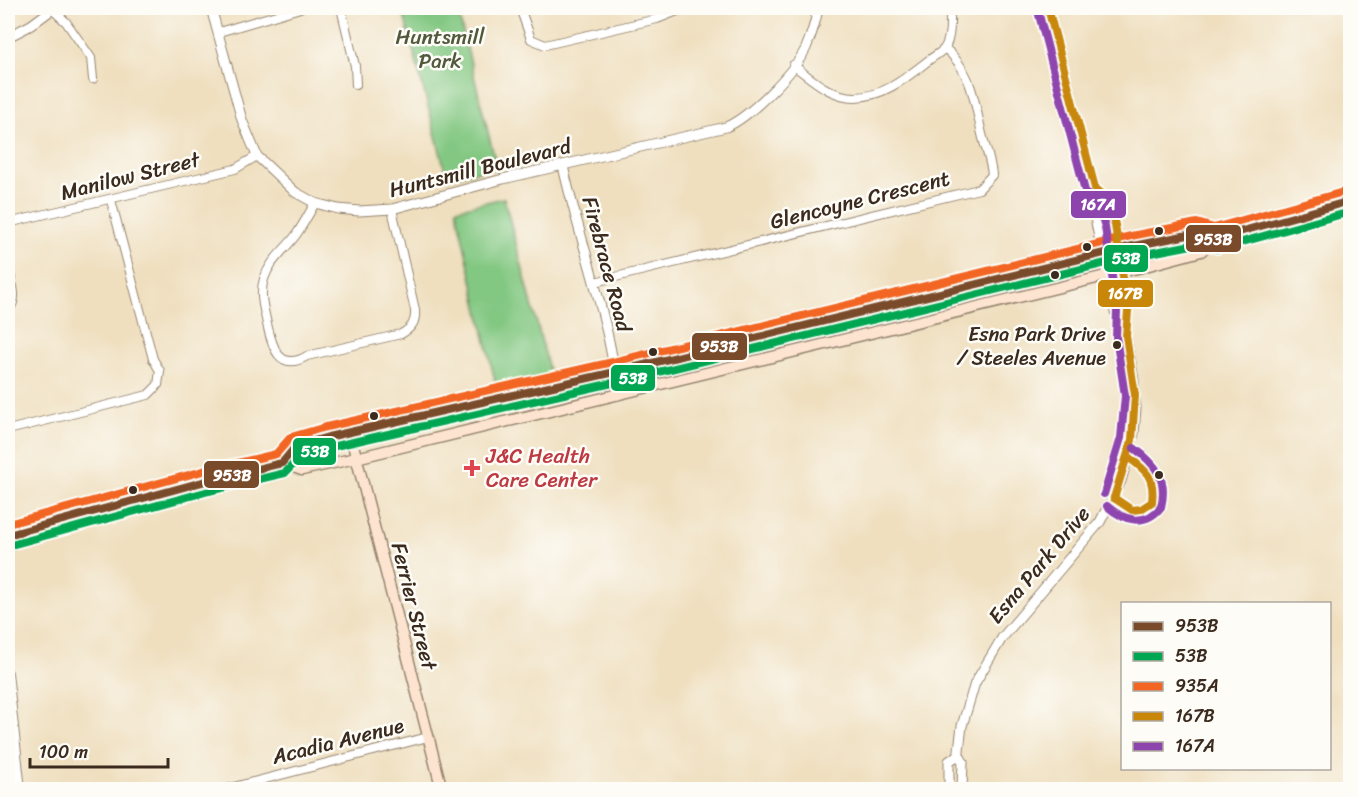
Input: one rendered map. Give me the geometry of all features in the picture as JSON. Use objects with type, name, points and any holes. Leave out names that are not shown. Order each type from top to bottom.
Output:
[{"type":"main road","points":[[8,534],[282,463],[302,470],[356,458],[1122,272],[1201,252],[1214,239],[1350,201]]},
{"type":"main road","points":[[282,463],[296,446],[350,433],[615,372],[1119,250],[1198,233],[1214,239]]},
{"type":"main road","name":"Ferrier Street","points":[[350,433],[442,789]]},
{"type":"street","points":[[8,37],[31,25],[53,8],[66,22],[91,58],[93,79]]},
{"type":"street","name":"Huntsmill Boulevard","points":[[211,8],[242,120],[257,156],[295,192],[315,203],[349,210],[392,209],[503,179],[732,124],[749,113],[805,49],[818,8]]},
{"type":"street","points":[[219,32],[300,8]]},
{"type":"street","points":[[341,8],[355,66],[356,85]]},
{"type":"street","points":[[520,8],[531,39],[545,45],[657,19],[685,8]]},
{"type":"street","points":[[793,65],[829,91],[856,97],[886,90],[902,81],[945,48],[950,30],[949,8]]},
{"type":"street","points":[[1048,8],[1095,188]]},
{"type":"street","name":"Glencoyne Crescent","points":[[595,282],[979,189],[992,175],[990,162],[972,89],[963,68],[945,48]]},
{"type":"street","name":"Manilow Street","points":[[8,223],[235,169],[257,156]]},
{"type":"street","name":"Firebrace Road","points":[[563,166],[595,282],[618,395]]},
{"type":"street","name":"Esna Park Drive","points":[[962,789],[963,762],[959,755],[962,726],[975,683],[1002,638],[1100,522],[1121,481],[1134,434],[1136,408],[1134,380],[1124,323],[1128,311],[1119,250],[1107,198],[1095,188],[1092,204],[1115,312],[1124,323]]},
{"type":"street","points":[[8,430],[148,395],[158,385],[160,371],[153,359],[111,200]]},
{"type":"street","points":[[315,203],[296,235],[277,256],[263,281],[262,302],[273,349],[280,357],[289,361],[401,334],[415,322],[415,310],[392,209]]},
{"type":"street","points":[[8,267],[15,295],[8,311]]},
{"type":"street","points":[[8,673],[21,789]]},
{"type":"street","name":"Acadia Avenue","points":[[222,789],[428,736]]},
{"type":"street","name":"Esna Park Drive","points":[[949,789],[949,761],[959,755]]},
{"type":"green space","name":"Huntsmill Park","points":[[402,8],[457,8],[497,168],[447,178]]},
{"type":"green space","points":[[504,198],[551,377],[496,386],[456,209]]},
{"type":"transit line","name":"167B","points":[[1048,8],[1095,188],[1107,198],[1115,225],[1128,311],[1126,336],[1135,395],[1132,440],[1114,498]]},
{"type":"transit line","name":"167A","points":[[1038,11],[1085,191],[1098,204],[1105,227],[1117,311],[1116,337],[1125,396],[1121,438],[1104,494]]},
{"type":"transit line","name":"935A","points":[[8,524],[203,471],[276,454],[291,437],[326,427],[613,362],[1131,236],[1197,223],[1214,228],[1347,191]]},
{"type":"transit line","name":"953B","points":[[8,535],[206,481],[282,463],[296,446],[328,437],[615,372],[1133,246],[1198,233],[1214,239],[1350,201]]},
{"type":"transit line","name":"53B","points":[[11,545],[209,491],[285,473],[302,455],[331,447],[617,382],[1135,256],[1197,244],[1217,249],[1350,212]]},
{"type":"transit line","name":"167A","points":[[1107,506],[1120,515],[1134,520],[1148,517],[1161,507],[1163,488],[1158,473],[1154,466],[1134,448]]},
{"type":"transit line","name":"167B","points":[[1114,498],[1132,510],[1141,509],[1152,502],[1151,480],[1140,466],[1128,457]]},
{"type":"place","name":"Esna Park Drive / Steeles Avenue","points":[[1117,345]]},
{"type":"place","name":"J&C Health Care Center","points":[[472,468]]}]
